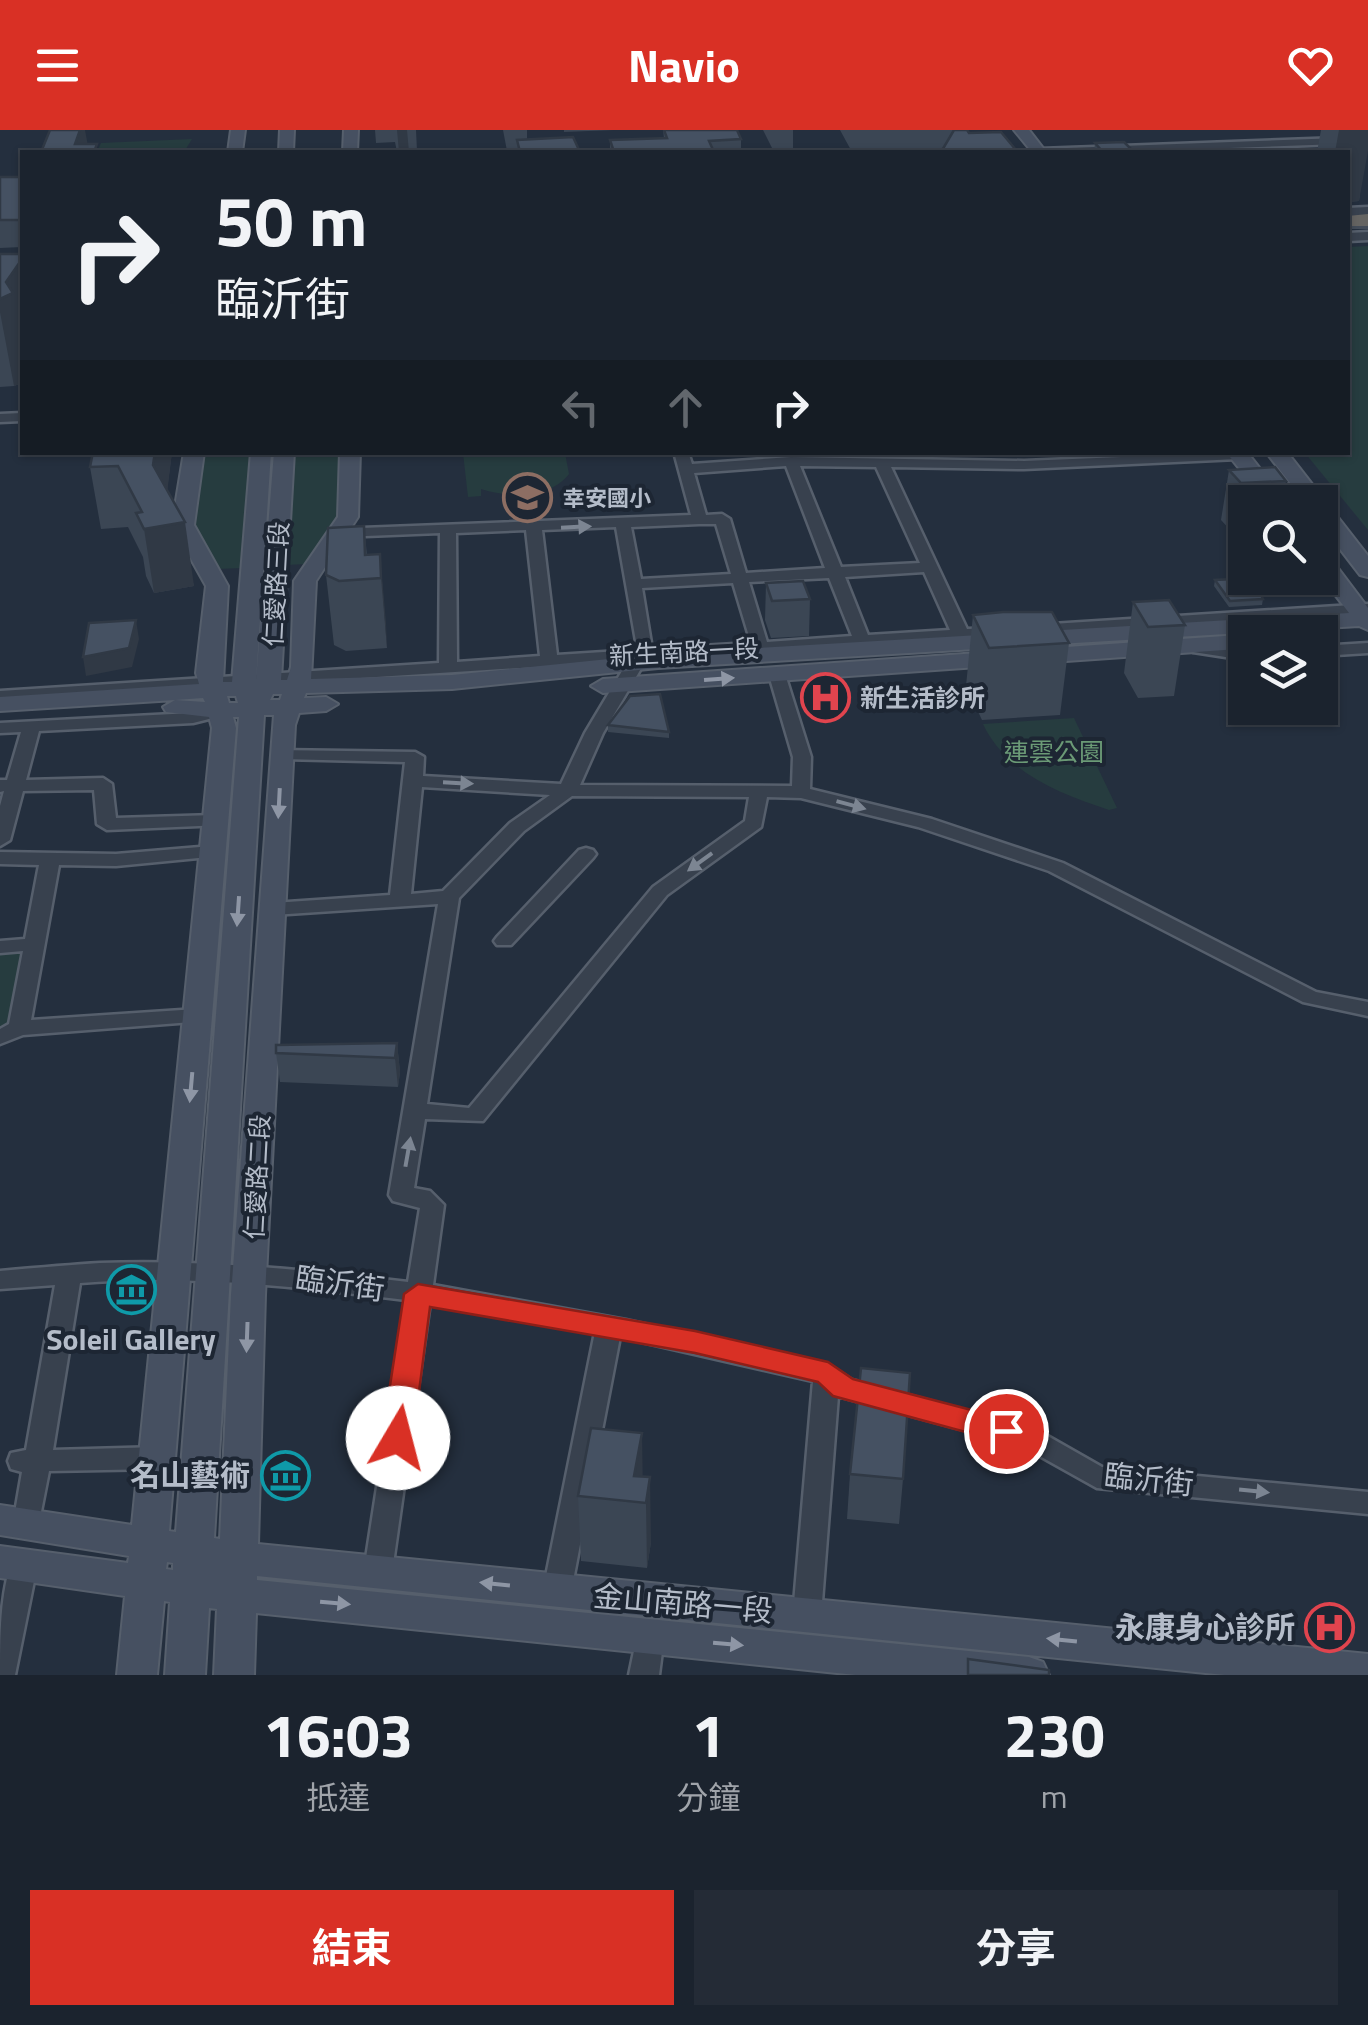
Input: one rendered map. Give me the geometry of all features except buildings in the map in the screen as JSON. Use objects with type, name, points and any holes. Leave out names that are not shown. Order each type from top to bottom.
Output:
[{"type":"main road","points":[[1021,130],[1037,150]]},
{"type":"main road","points":[[137,1675],[224,728],[215,695],[217,586],[183,525],[194,455]]},
{"type":"main road","name":"仁愛路三段","points":[[261,455],[270,688]]},
{"type":"main road","name":"仁愛路三段","points":[[270,688],[284,455]]},
{"type":"main road","name":"仁愛路三段","points":[[270,688],[305,581],[348,517],[350,455]]},
{"type":"main road","points":[[1238,455],[1262,485]]},
{"type":"main road","points":[[1278,455],[1302,485]]},
{"type":"main road","points":[[1338,532],[1368,570]]},
{"type":"main road","points":[[1338,583],[1366,619],[1338,630]]},
{"type":"main road","name":"新生南路一段","points":[[0,704],[215,695],[270,688],[1366,619]]},
{"type":"main road","name":"新生南路一段","points":[[633,666],[778,675],[1228,644]]},
{"type":"main road","name":"仁愛路二段","points":[[234,1675],[250,1274],[282,754],[270,688]]},
{"type":"main road","name":"仁愛路二段","points":[[185,1675],[213,1272],[270,688]]},
{"type":"main road","name":"新生南路一段","points":[[0,724],[190,706],[215,695]]},
{"type":"main road","name":"金山南路一段","points":[[14,1522],[151,1543],[193,1570]]},
{"type":"main road","name":"金山南路一段","points":[[12,1564],[146,1583],[193,1570],[238,1576],[646,1656],[802,1647],[1368,1672]]},
{"type":"main road","name":"金山南路一段","points":[[238,1576],[378,1572],[557,1591],[802,1647],[927,1670],[1029,1675]]},
{"type":"street","points":[[1073,150],[1188,150],[1368,140]]},
{"type":"street","points":[[700,520],[684,460],[1048,464],[1218,455]]},
{"type":"street","points":[[791,461],[862,641]]},
{"type":"street","points":[[882,464],[961,635]]},
{"type":"street","points":[[338,532],[534,529],[722,520],[761,648]]},
{"type":"street","points":[[378,1572],[432,1205],[422,1197],[401,1194],[449,897],[517,828],[568,790],[645,647],[623,525]]},
{"type":"street","points":[[534,529],[549,660]]},
{"type":"street","points":[[448,531],[448,667]]},
{"type":"street","points":[[634,584],[929,566]]},
{"type":"street","name":"新生南路一段","points":[[270,688],[448,667],[549,660],[633,666],[761,648],[862,641],[1366,619]]},
{"type":"street","name":"新生南路一段","points":[[1199,648],[1228,652]]},
{"type":"street","points":[[1338,650],[1368,648]]},
{"type":"street","points":[[778,675],[802,757],[801,792]]},
{"type":"street","name":"新生南路一段","points":[[0,696],[215,695]]},
{"type":"street","name":"新生南路一段","points":[[0,724],[31,729],[193,718],[215,695]]},
{"type":"street","points":[[0,840],[9,785],[31,729]]},
{"type":"street","points":[[282,754],[414,757],[400,900]]},
{"type":"street","points":[[413,782],[568,790],[801,792],[1002,848],[1119,897],[1310,997],[1368,1009]]},
{"type":"street","points":[[9,785],[104,784],[107,824],[215,821]]},
{"type":"street","points":[[415,1111],[476,1116],[660,891],[754,823],[759,792]]},
{"type":"street","points":[[0,858],[50,860],[212,852]]},
{"type":"street","points":[[504,942],[586,854]]},
{"type":"street","points":[[50,860],[9,1033],[197,1016]]},
{"type":"street","points":[[272,909],[449,897]]},
{"type":"street","points":[[0,947],[33,944]]},
{"type":"street","name":"臨沂街","points":[[0,1280],[69,1274],[213,1272],[418,1294],[695,1342],[828,1374],[844,1388],[1028,1437],[1098,1477],[1368,1503]]},
{"type":"street","points":[[14,1522],[69,1274]]},
{"type":"street","points":[[557,1591],[609,1328]]},
{"type":"street","points":[[802,1647],[828,1374]]},
{"type":"street","points":[[30,1460],[159,1458]]},
{"type":"street","points":[[0,1675],[12,1564]]},
{"type":"green space","points":[[192,139],[185,150],[98,150],[101,143]]},
{"type":"green space","points":[[1368,246],[1368,530],[1338,493],[1338,485],[1331,485],[1307,455],[1350,455],[1350,247]]},
{"type":"green space","points":[[202,455],[252,455],[242,568],[218,569],[193,526]]},
{"type":"green space","points":[[291,455],[342,455],[340,512],[308,564],[285,565]]},
{"type":"green space","points":[[463,455],[565,455],[569,474],[551,488],[516,495],[481,489],[481,496],[468,497]]},
{"type":"green space","name":"連雲公園","points":[[1074,718],[1117,808],[1109,810],[1090,804],[1020,769],[993,741],[983,724]]},
{"type":"green space","points":[[25,947],[10,1027],[0,1031],[0,949]]},
{"type":"place","name":"幸安國小","points":[[528,498]]},
{"type":"place","name":"新生活診所","points":[[825,698]]},
{"type":"place","name":"Soleil Gallery","points":[[131,1290]]},
{"type":"place","name":"名山藝術","points":[[285,1475]]},
{"type":"place","name":"永康身心診所","points":[[1330,1627]]},
{"type":"route","points":[[398,1438],[418,1294],[695,1342],[828,1374],[844,1388],[1006,1431]]}]
